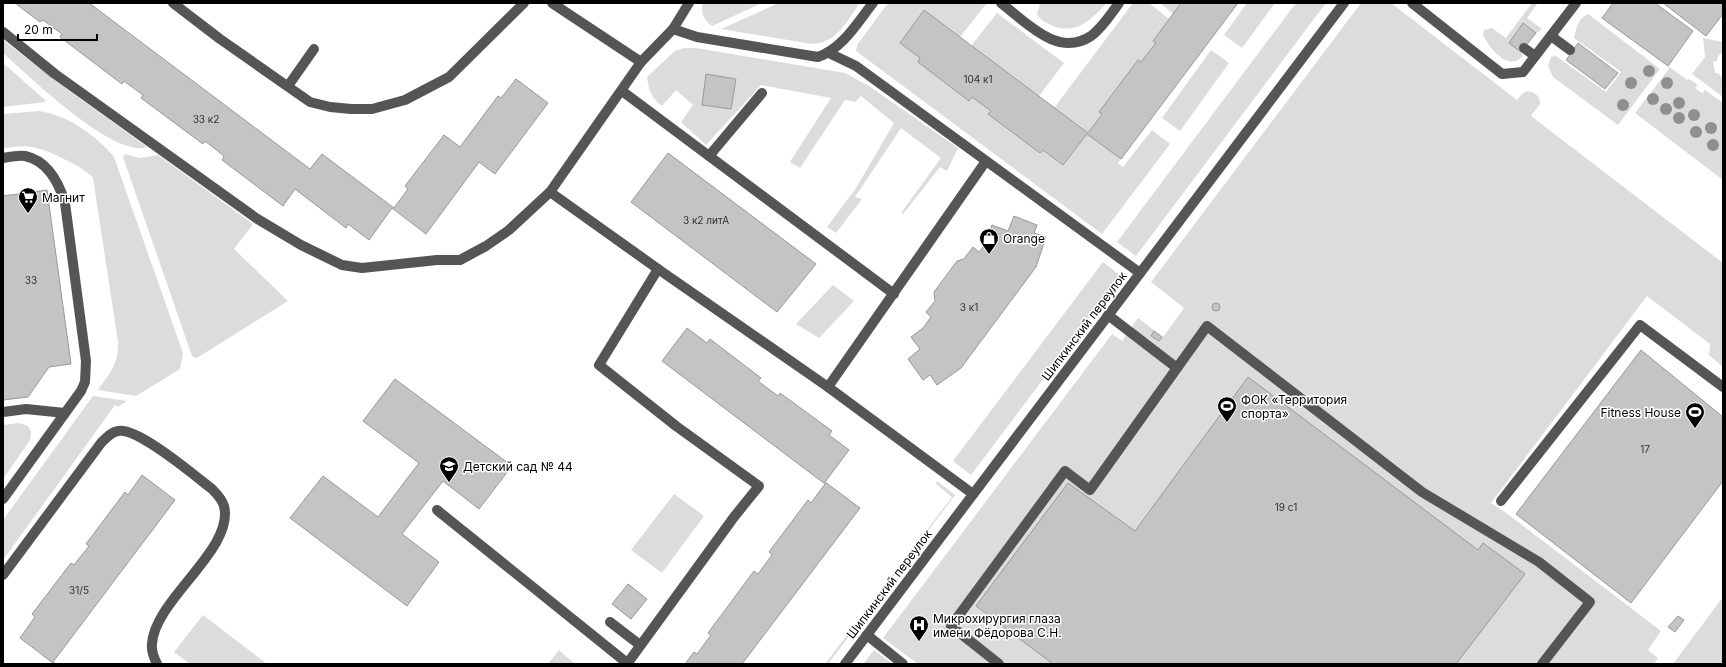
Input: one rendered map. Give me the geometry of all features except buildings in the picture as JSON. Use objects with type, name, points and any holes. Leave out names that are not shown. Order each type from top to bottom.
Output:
[{"type":"street","points":[[173,3],[220,39],[310,102],[330,108],[372,109],[405,100],[449,77],[524,3]]},
{"type":"street","points":[[552,3],[641,62]]},
{"type":"street","points":[[3,32],[55,74],[256,218],[300,245],[342,265],[362,268],[437,260],[460,260],[486,246],[509,230],[550,192],[641,62],[673,29],[689,3]]},
{"type":"street","points":[[673,29],[697,37],[818,57],[829,53],[844,41],[873,3]]},
{"type":"street","points":[[1001,3],[1049,39],[1065,43],[1079,42],[1092,35],[1119,3]]},
{"type":"street","name":"Шипкинский переулок","points":[[845,664],[1344,3]]},
{"type":"street","points":[[1412,3],[1502,74],[1523,72],[1576,3]]},
{"type":"street","points":[[1551,36],[1570,50]]},
{"type":"street","points":[[1524,48],[1535,56]]},
{"type":"street","points":[[288,86],[314,49]]},
{"type":"street","points":[[829,53],[856,66],[1140,273]]},
{"type":"street","points":[[622,91],[894,294]]},
{"type":"street","points":[[709,156],[762,93]]},
{"type":"street","points":[[3,158],[24,156],[37,161],[51,172],[60,188],[65,203],[86,360],[85,382],[81,391],[3,499]]},
{"type":"street","points":[[828,387],[986,161]]},
{"type":"street","points":[[550,192],[828,387],[973,494]]},
{"type":"street","points":[[437,510],[627,664],[759,486],[676,426],[599,365],[658,269]]},
{"type":"street","points":[[1108,315],[1177,368]]},
{"type":"street","points":[[1501,502],[1640,325],[1723,386]]},
{"type":"street","points":[[1000,664],[951,626],[1065,471],[1090,490],[1207,326],[1422,492],[1539,562],[1590,602],[1542,664]]},
{"type":"street","points":[[3,412],[26,409],[65,412]]},
{"type":"street","points":[[3,575],[100,443],[108,436],[118,431],[127,431],[141,437],[212,489],[220,497],[224,506],[225,515],[223,527],[216,543],[162,617],[154,631],[152,644],[153,655],[157,664]]},
{"type":"street","points":[[610,622],[640,645]]},
{"type":"street","points":[[867,635],[903,664]]},
{"type":"shaded area","points":[[703,3],[762,3],[712,26],[703,16]]},
{"type":"shaded area","points":[[779,3],[860,3],[840,30],[834,36],[821,43],[812,44],[721,29]]},
{"type":"shaded area","points":[[888,3],[986,4],[960,37],[924,10],[900,43],[920,58],[918,62],[969,101],[972,97],[991,111],[989,115],[1040,153],[1043,150],[1063,165],[1087,134],[1121,159],[1118,163],[1123,167],[1152,130],[1170,144],[1102,234],[856,51],[857,45]]},
{"type":"shaded area","points":[[1040,3],[1107,3],[1089,20],[1068,29],[1051,25],[1041,19],[1037,14]]},
{"type":"shaded area","points":[[1133,3],[1149,3],[1169,19],[1153,41],[1156,43],[1141,62],[1138,60],[1088,133],[1054,108]]},
{"type":"shaded area","points":[[1160,3],[1181,3],[1173,14]]},
{"type":"shaded area","points":[[1247,3],[1275,3],[1242,48],[1224,35]]},
{"type":"shaded area","points":[[1296,3],[1326,3],[1136,256],[1117,242]]},
{"type":"shaded area","points":[[1361,3],[1391,3],[1517,100],[1523,93],[1529,91],[1534,93],[1540,100],[1540,103],[1531,116],[1723,263],[1723,367],[1709,355],[1710,344],[1647,296],[1491,503],[1505,512],[1661,631],[1648,650],[1658,658],[1654,664],[918,664],[883,638],[1112,334],[1122,341],[1138,318],[1163,337],[1184,308],[1151,282]]},
{"type":"shaded area","points":[[1532,3],[1538,3],[1527,18],[1541,28],[1541,30],[1536,33],[1523,23],[1509,43],[1521,52],[1523,56],[1511,62],[1505,60],[1490,46],[1483,35],[1484,30],[1492,28],[1506,38]]},
{"type":"shaded area","points":[[997,13],[1064,63],[1039,96],[971,46]]},
{"type":"shaded area","points":[[1588,14],[1660,69],[1618,125],[1553,77],[1548,66],[1551,57],[1556,56],[1606,92],[1621,72],[1574,38],[1580,21]]},
{"type":"shaded area","points":[[1703,38],[1723,42],[1723,52],[1718,56],[1717,61],[1713,62],[1715,73],[1718,73],[1723,79],[1723,97],[1692,74],[1705,57]]},
{"type":"shaded area","points":[[3,40],[69,91],[147,147],[132,147],[114,140],[72,113],[3,53]]},
{"type":"shaded area","points":[[684,48],[696,48],[845,73],[869,86],[958,148],[947,171],[940,167],[903,214],[901,213],[941,158],[901,128],[855,197],[862,199],[836,233],[827,227],[856,188],[894,123],[861,96],[855,102],[845,100],[800,168],[790,162],[831,98],[761,85],[706,145],[681,122],[693,105],[676,90],[662,106],[655,100],[650,90],[647,77],[675,51]],"holes":[[[706,75],[736,79],[731,109],[702,105]]]},
{"type":"shaded area","points":[[1211,50],[1229,63],[1180,131],[1162,118]]},
{"type":"shaded area","points":[[3,63],[45,100],[45,102],[3,107]]},
{"type":"shaded area","points":[[1668,66],[1687,80],[1689,79],[1698,85],[1695,88],[1702,93],[1705,90],[1723,103],[1723,180],[1635,113],[1669,69]]},
{"type":"shaded area","points":[[39,111],[50,113],[80,127],[99,141],[114,157],[183,353],[180,369],[136,396],[98,390],[113,368],[117,357],[118,342],[93,178],[74,164],[38,148],[25,146],[3,148],[3,114]]},
{"type":"shaded area","points":[[125,154],[140,158],[158,155],[253,224],[234,249],[288,301],[200,356],[196,358],[192,356],[123,157]]},
{"type":"shaded area","points":[[1103,262],[1121,276],[971,475],[953,461]]},
{"type":"shaded area","points":[[833,285],[854,301],[819,338],[796,324]]},
{"type":"shaded area","points":[[93,396],[127,401],[118,407],[115,405],[3,560],[3,520]]},
{"type":"shaded area","points":[[19,423],[28,426],[31,432],[30,440],[3,479],[3,425]]},
{"type":"shaded area","points":[[937,481],[955,495],[828,664],[825,664],[952,497],[936,484]]},
{"type":"shaded area","points":[[674,494],[704,516],[662,573],[631,550]]},
{"type":"shaded area","points":[[1723,597],[1723,664],[1673,664]]},
{"type":"shaded area","points":[[203,615],[267,664],[190,664],[174,652]]},
{"type":"shaded area","points":[[559,650],[575,664],[548,664]]},
{"type":"shaded area","points":[[874,650],[893,664],[863,664]]},
{"type":"place","name":"Магнит","points":[[28,214]]},
{"type":"place","name":"Orange","points":[[989,255]]},
{"type":"place","name":"ФОК «Территория спорта»","points":[[1227,423]]},
{"type":"place","name":"Fitness House","points":[[1695,429]]},
{"type":"place","name":"Детский сад № 44","points":[[449,483]]},
{"type":"place","name":"Микрохирургия глаза имени Фёдорова С.Н.","points":[[919,642]]}]
